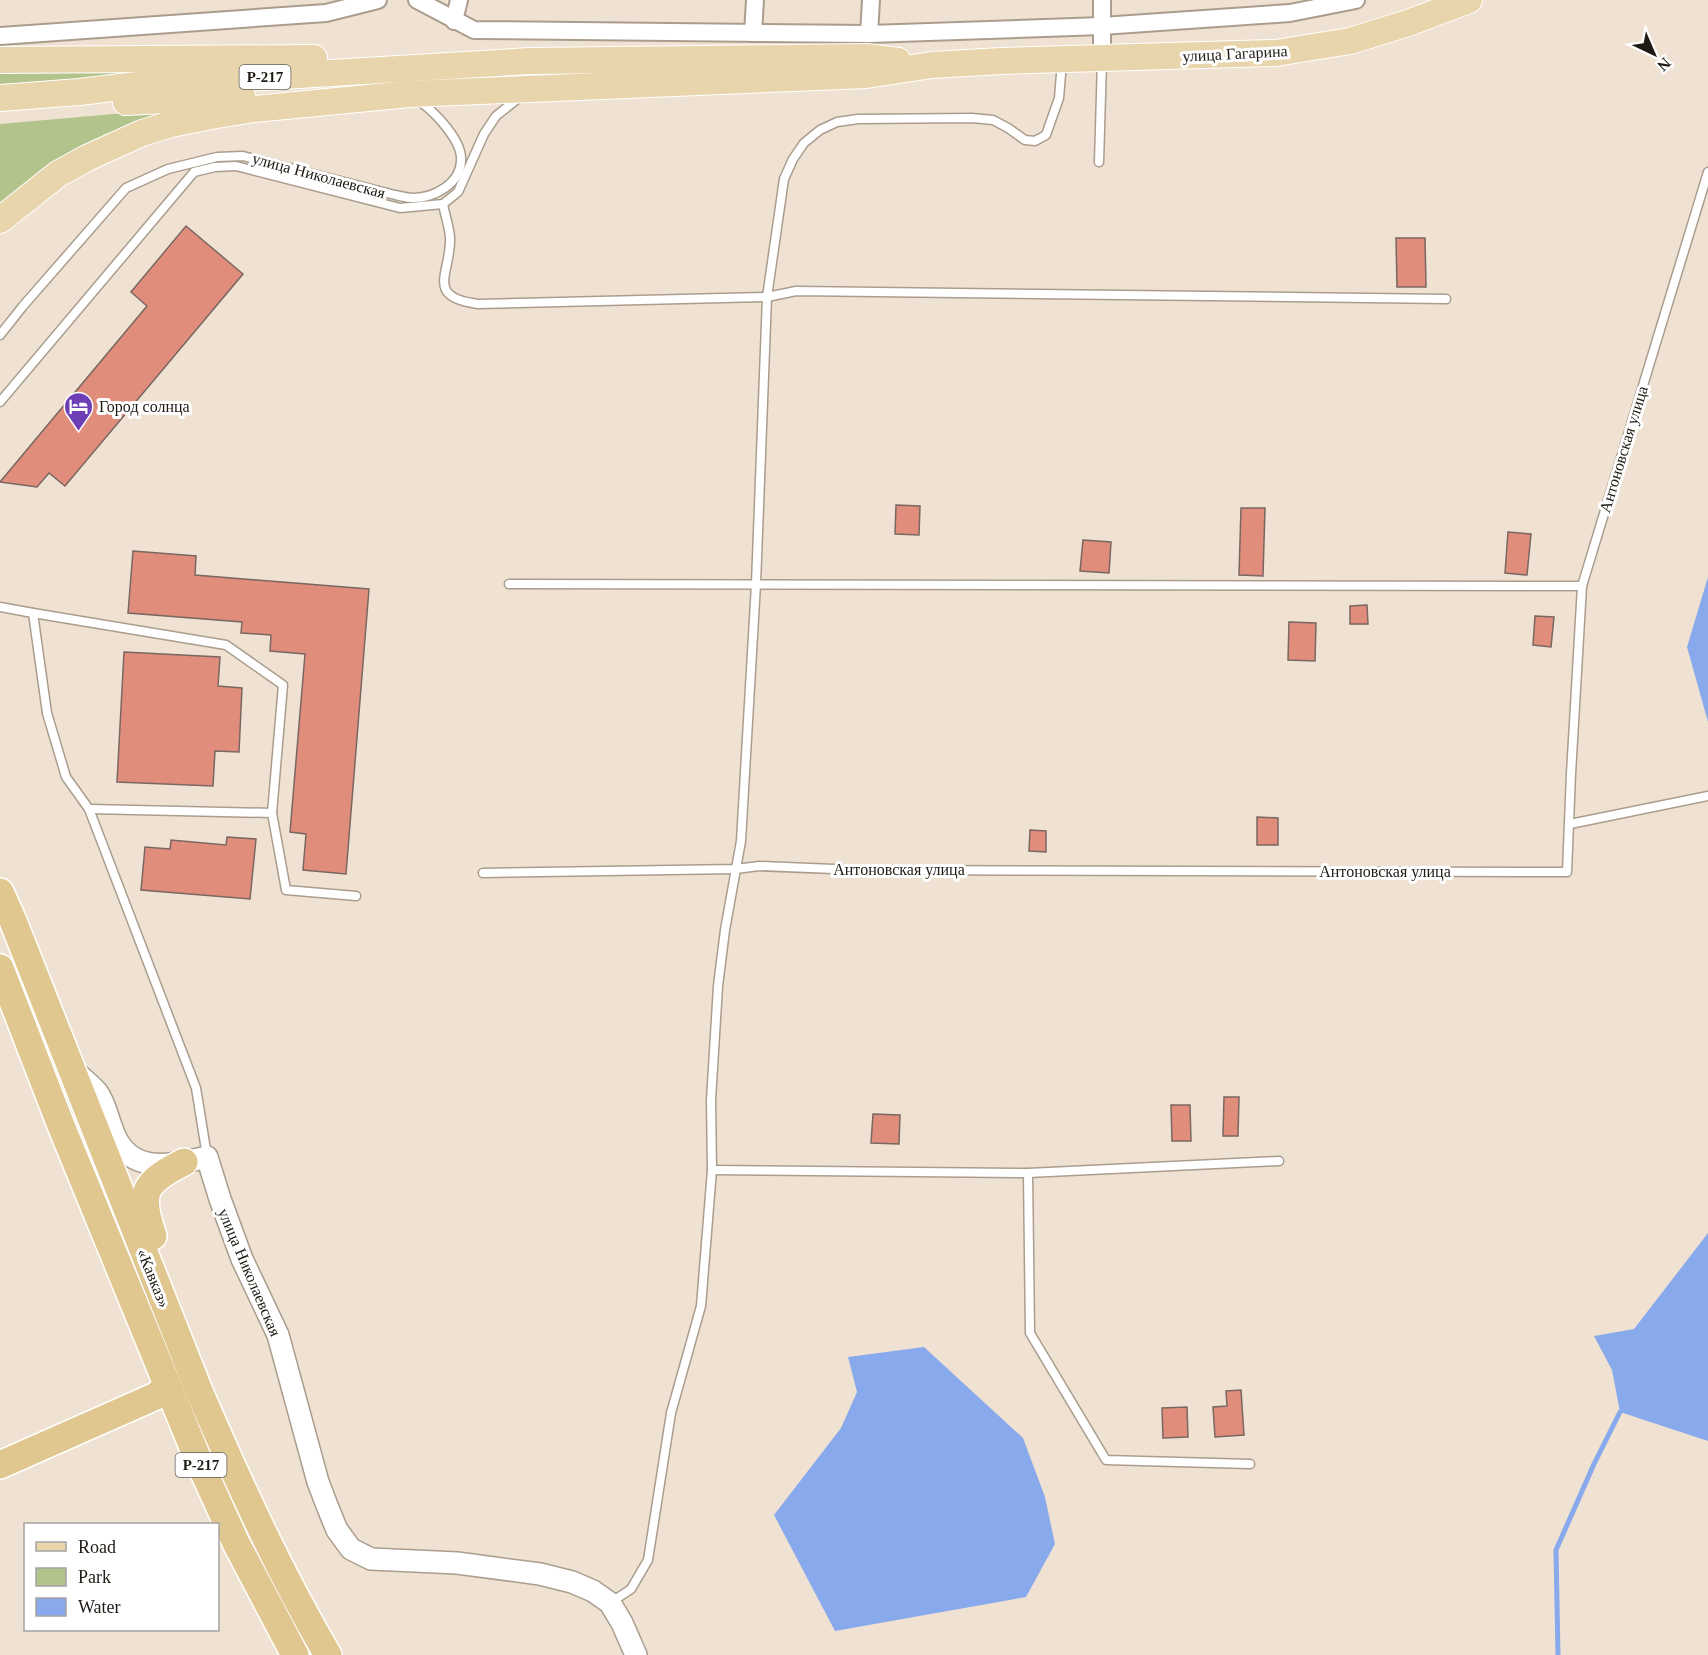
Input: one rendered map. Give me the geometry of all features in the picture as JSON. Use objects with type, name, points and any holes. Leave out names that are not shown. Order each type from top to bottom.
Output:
[{"type":"highway","name":"«Кавказ»","points":[[0,892],[225,1451],[273,1554],[328,1655]]},
{"type":"highway","name":"«Кавказ»","points":[[0,968],[165,1393],[236,1542],[295,1655]]},
{"type":"highway","points":[[181,1346],[183,1324],[143,1201],[149,1187],[161,1174],[196,1160]]},
{"type":"highway","points":[[0,1465],[165,1393]]},
{"type":"main road","name":"улица Гагарина","points":[[932,65],[1063,59],[1276,54],[1350,40],[1408,23],[1469,0]]},
{"type":"main road","name":"Р-217","points":[[0,60],[267,59],[474,54],[530,61]]},
{"type":"main road","points":[[530,61],[867,57],[932,65]]},
{"type":"main road","name":"Р-217","points":[[0,98],[180,80],[530,61]]},
{"type":"main road","points":[[409,94],[866,75],[932,65]]},
{"type":"main road","name":"Р-217","points":[[0,111],[334,91],[409,94]]},
{"type":"main road","name":"Р-217","points":[[0,220],[58,174],[115,144],[171,124],[254,109],[409,94]]},
{"type":"main road","points":[[0,1000],[60,1123]]},
{"type":"street","points":[[0,36],[326,14],[378,0]]},
{"type":"street","points":[[417,0],[474,30],[869,34],[1102,26],[1290,14],[1356,0]]},
{"type":"street","points":[[454,21],[459,0]]},
{"type":"street","points":[[753,33],[755,0]]},
{"type":"street","points":[[869,34],[871,0]]},
{"type":"street","points":[[1102,0],[1102,58]]},
{"type":"street","points":[[73,1070],[99,1094],[117,1141],[126,1153],[143,1163],[158,1165],[196,1160]]},
{"type":"street","name":"улица Николаевская","points":[[196,1160],[220,1199],[242,1259],[278,1335],[318,1482],[337,1530],[351,1549],[371,1559],[457,1563],[540,1574],[572,1582],[610,1603]]},
{"type":"street","points":[[610,1603],[636,1655]]},
{"type":"lane","points":[[1099,162],[1102,58]]},
{"type":"lane","points":[[610,1603],[631,1589],[648,1560],[671,1413],[701,1306],[712,1170],[711,1100],[718,986],[725,930],[741,841],[756,584],[767,297],[784,179],[793,159],[804,143],[820,130],[837,122],[858,119],[972,118],[993,120],[1025,140],[1035,141],[1046,135],[1059,98],[1063,59]]},
{"type":"lane","points":[[534,88],[515,99],[496,116],[484,134],[458,192],[443,204],[450,238],[443,282],[448,294],[460,302],[489,304],[767,297],[796,291],[1446,299]]},
{"type":"lane","name":"улица Николаевская","points":[[0,335],[126,188],[168,169],[217,157],[243,156],[404,197],[414,198],[446,188],[457,175],[462,160],[457,145],[431,110],[409,94]]},
{"type":"lane","name":"улица Николаевская","points":[[0,402],[194,172],[215,167],[236,166],[400,208],[443,204]]},
{"type":"lane","name":"Антоновская улица","points":[[483,873],[736,869],[759,866],[858,870],[1567,872],[1582,586],[1708,172]]},
{"type":"lane","points":[[509,584],[1582,586]]},
{"type":"lane","points":[[0,607],[226,645],[283,685],[272,813],[286,890],[356,896]]},
{"type":"lane","name":"улица Николаевская","points":[[33,613],[47,713],[66,777],[89,809],[196,1088],[196,1160]]},
{"type":"lane","points":[[1570,824],[1708,796]]},
{"type":"lane","points":[[89,809],[272,813]]},
{"type":"lane","points":[[712,1170],[1028,1173],[1279,1161]]},
{"type":"lane","points":[[1028,1173],[1030,1333],[1107,1460],[1250,1464]]},
{"type":"green space","points":[[95,67],[169,73],[0,87],[0,68]]},
{"type":"green space","points":[[159,110],[171,112],[103,135],[48,169],[0,205],[0,124]]},
{"type":"water","points":[[1708,577],[1708,722],[1687,647]]},
{"type":"water","points":[[1708,1233],[1708,1441],[1620,1412],[1612,1370],[1594,1336],[1634,1329]]},
{"type":"water","points":[[924,1347],[1023,1438],[1045,1497],[1055,1544],[1026,1597],[835,1631],[774,1515],[841,1428],[857,1392],[848,1357]]},
{"type":"building","points":[[186,226],[243,274],[65,486],[49,473],[37,487],[0,482],[147,306],[131,292]]},
{"type":"building","points":[[1396,238],[1425,238],[1426,287],[1397,287]]},
{"type":"building","points":[[896,505],[920,506],[919,535],[895,534]]},
{"type":"building","points":[[1241,508],[1265,508],[1263,576],[1239,575]]},
{"type":"building","points":[[1508,532],[1531,534],[1527,575],[1505,573]]},
{"type":"building","points":[[1083,540],[1111,542],[1109,573],[1080,571]]},
{"type":"building","points":[[133,551],[196,556],[195,575],[369,589],[346,874],[303,870],[306,834],[290,832],[305,654],[270,651],[271,635],[241,633],[242,622],[128,613]]},
{"type":"building","points":[[1367,605],[1368,624],[1350,624],[1350,606]]},
{"type":"building","points":[[1535,616],[1554,617],[1551,647],[1533,645]]},
{"type":"building","points":[[1289,622],[1316,623],[1315,661],[1288,660]]},
{"type":"building","points":[[124,652],[220,657],[218,686],[242,688],[239,752],[215,751],[213,786],[117,782]]},
{"type":"building","points":[[1257,817],[1278,818],[1278,845],[1257,845]]},
{"type":"building","points":[[1030,830],[1046,831],[1046,852],[1029,851]]},
{"type":"building","points":[[227,837],[256,839],[250,899],[141,890],[145,847],[170,849],[171,840],[226,845]]},
{"type":"building","points":[[1224,1097],[1239,1097],[1238,1136],[1223,1136]]},
{"type":"building","points":[[1171,1105],[1190,1105],[1191,1141],[1172,1141]]},
{"type":"building","points":[[873,1114],[900,1115],[899,1144],[871,1143]]},
{"type":"building","points":[[1241,1390],[1244,1435],[1215,1437],[1213,1407],[1227,1406],[1226,1391]]},
{"type":"building","points":[[1187,1407],[1188,1437],[1163,1438],[1162,1408]]},
{"type":"waterway","points":[[1558,1655],[1556,1550],[1620,1412]]},
{"type":"place","name":"Город солнца","points":[[78,432]]}]
